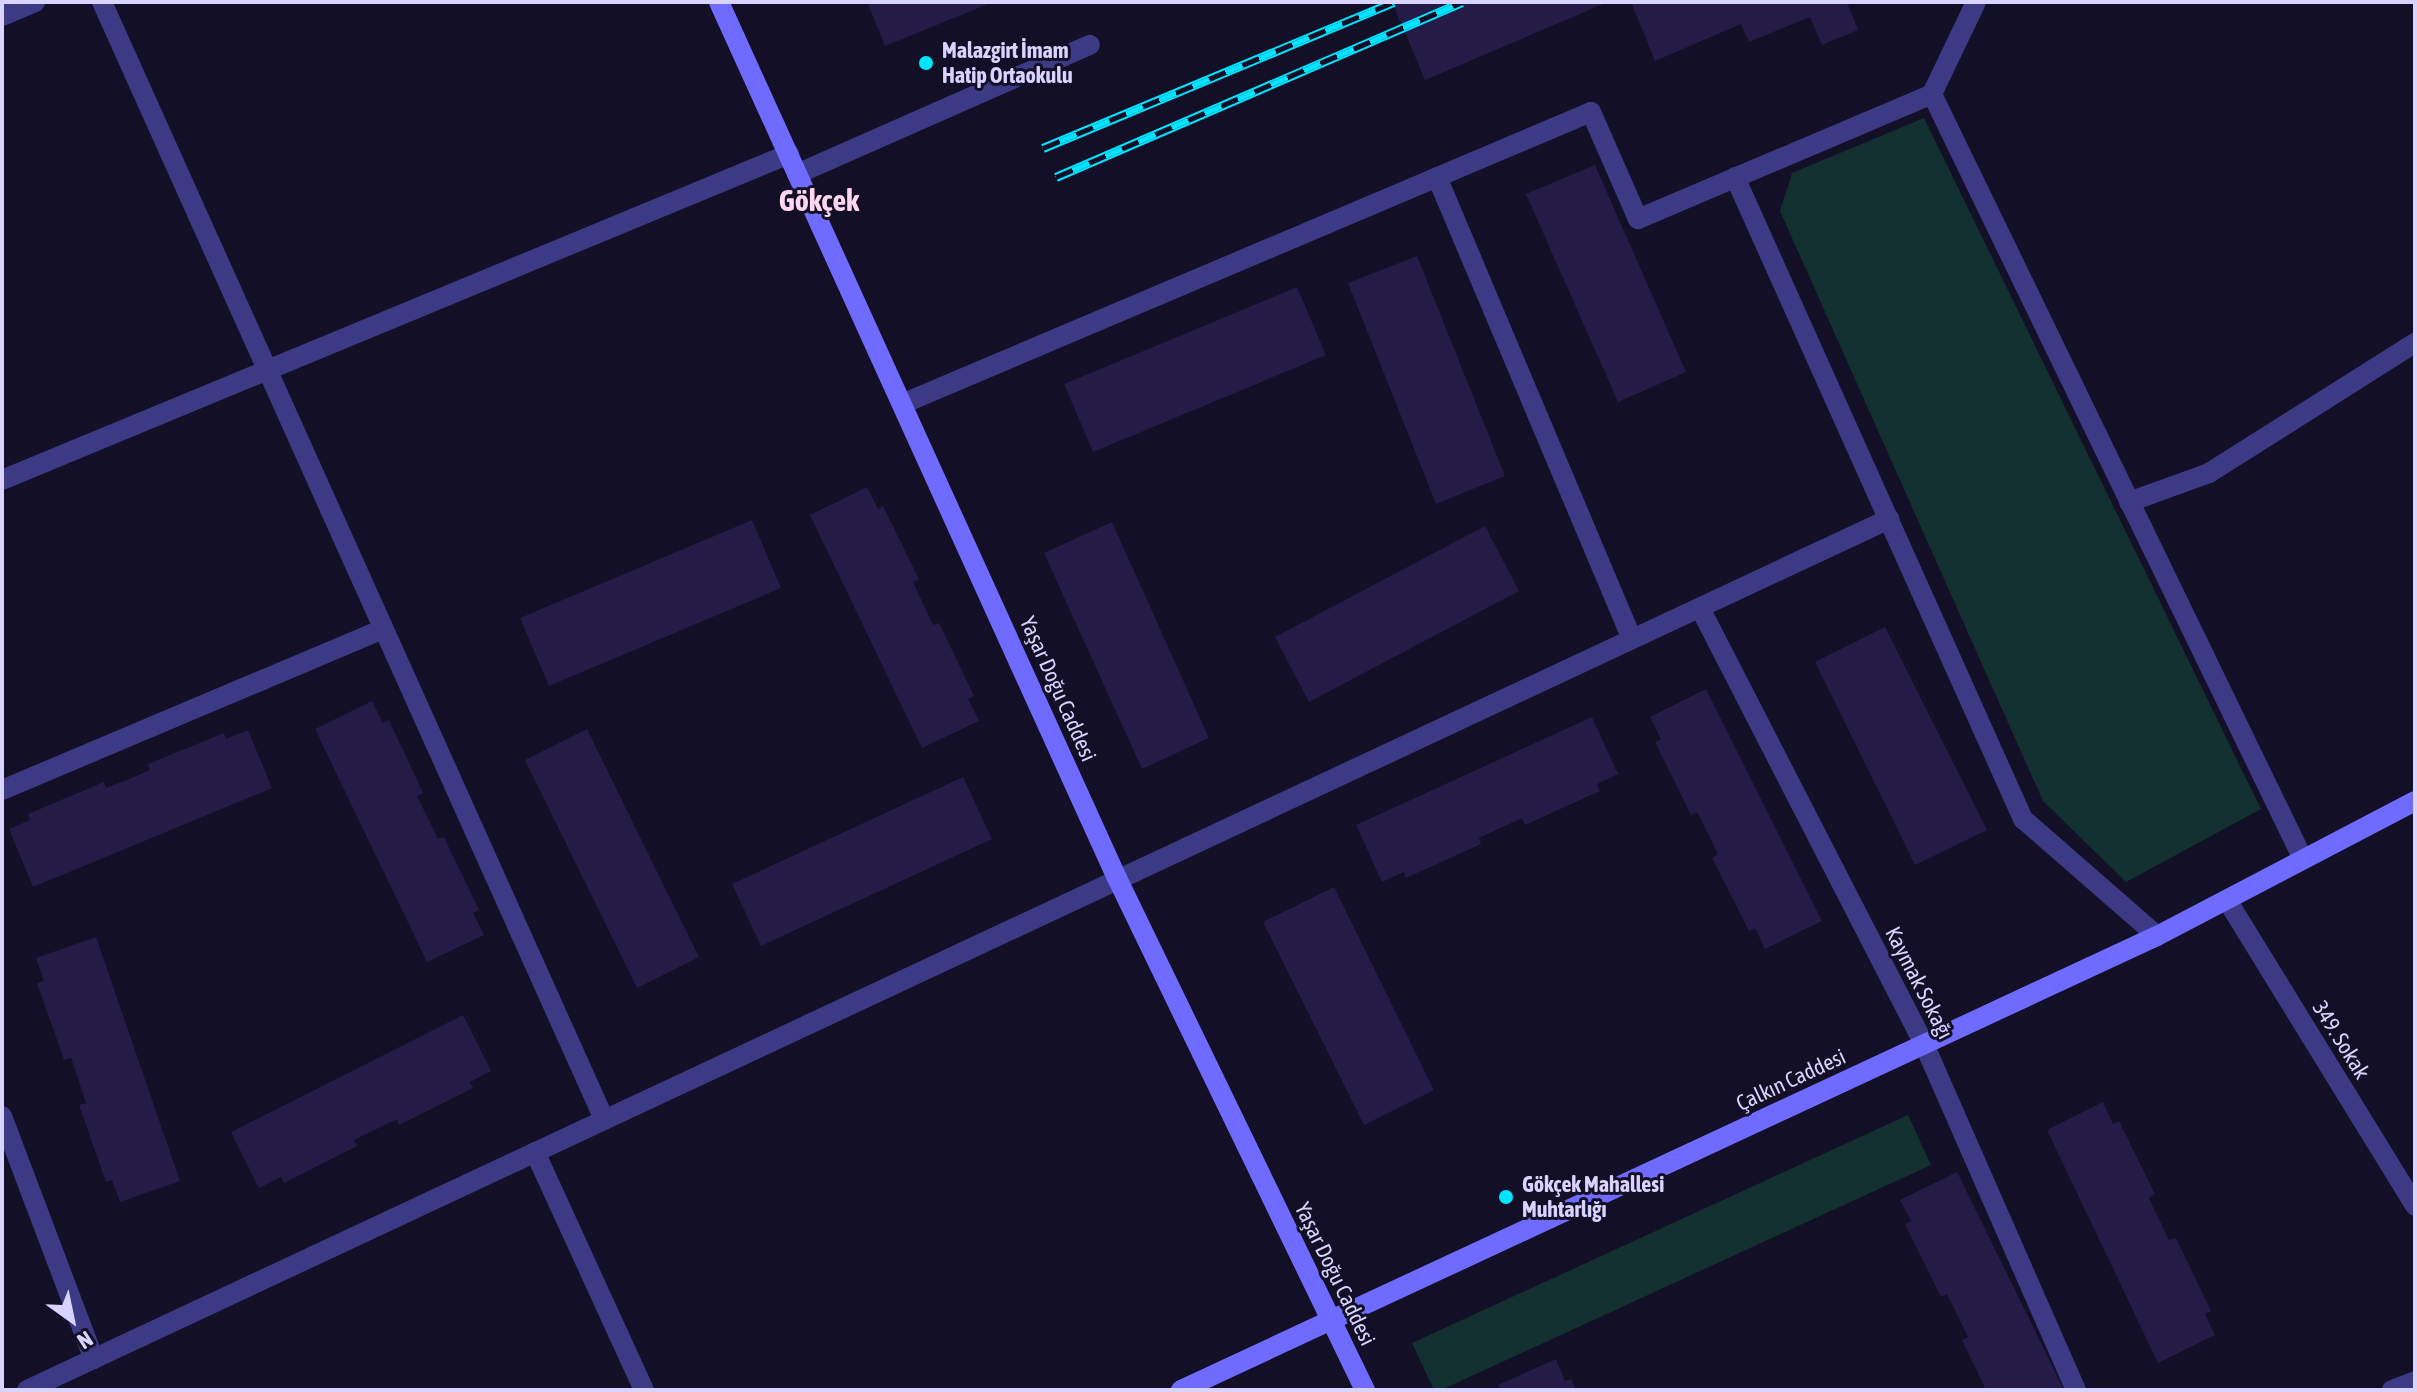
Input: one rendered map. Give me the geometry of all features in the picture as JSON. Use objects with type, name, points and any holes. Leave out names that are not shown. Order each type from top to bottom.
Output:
[{"type":"street","points":[[2,16],[35,2]]},
{"type":"street","points":[[102,2],[604,1119]]},
{"type":"street","name":"Yaşar Doğu Caddesi","points":[[719,2],[1117,878],[1365,1390]]},
{"type":"street","points":[[902,404],[1591,112],[1638,219],[1932,94],[1976,2]]},
{"type":"street","points":[[797,174],[1090,45]]},
{"type":"street","points":[[1932,94],[2303,859]]},
{"type":"street","points":[[2,480],[789,154]]},
{"type":"street","points":[[1437,177],[1632,639]]},
{"type":"street","points":[[1735,177],[2023,819],[2157,936]]},
{"type":"street","points":[[2129,502],[2209,473],[2415,343]]},
{"type":"street","points":[[27,1390],[1889,519]]},
{"type":"street","name":"Kaymak Sokağı","points":[[1700,608],[1924,1044],[2076,1390]]},
{"type":"street","points":[[2,790],[383,629]]},
{"type":"street","name":"Çalkın Caddesi","points":[[1181,1390],[2157,936],[2415,801]]},
{"type":"street","name":"349. Sokak","points":[[2227,900],[2415,1206]]},
{"type":"street","points":[[2,1116],[94,1359]]},
{"type":"street","points":[[535,1152],[644,1390]]},
{"type":"street","points":[[2392,1390],[2415,1381]]},
{"type":"green space","points":[[1924,118],[2261,809],[2126,882],[2043,801],[1780,211],[1792,173]]},
{"type":"green space","points":[[1908,1115],[1931,1165],[1441,1390],[1434,1390],[1412,1343]]},
{"type":"building","points":[[867,2],[993,2],[885,46]]},
{"type":"building","points":[[1392,2],[1608,2],[1425,80]]},
{"type":"building","points":[[1631,2],[1847,2],[1858,30],[1822,45],[1810,17],[1749,42],[1741,24],[1655,61]]},
{"type":"building","points":[[1595,165],[1686,372],[1618,402],[1526,194]]},
{"type":"building","points":[[1417,256],[1505,476],[1436,504],[1348,283]]},
{"type":"building","points":[[1297,287],[1326,355],[1093,452],[1064,384]]},
{"type":"building","points":[[867,487],[878,509],[883,506],[919,579],[913,582],[933,625],[939,623],[974,696],[968,699],[979,721],[922,748],[810,515]]},
{"type":"building","points":[[752,520],[781,588],[549,686],[520,618]]},
{"type":"building","points":[[1112,522],[1209,738],[1142,769],[1044,553]]},
{"type":"building","points":[[1485,526],[1519,591],[1309,702],[1275,637]]},
{"type":"building","points":[[1885,627],[1987,830],[1915,865],[1815,662]]},
{"type":"building","points":[[1706,689],[1822,921],[1765,949],[1755,928],[1749,931],[1712,858],[1718,854],[1697,812],[1691,815],[1655,742],[1661,739],[1650,717]]},
{"type":"building","points":[[372,701],[383,723],[389,720],[423,793],[417,796],[438,839],[444,837],[479,910],[473,913],[484,935],[427,962],[315,729]]},
{"type":"building","points":[[1592,717],[1618,774],[1597,784],[1600,791],[1525,825],[1522,818],[1479,838],[1481,844],[1406,878],[1404,872],[1382,882],[1356,825]]},
{"type":"building","points":[[587,729],[699,957],[637,988],[525,760]]},
{"type":"building","points":[[248,730],[272,788],[33,887],[9,829],[30,820],[28,814],[104,782],[106,788],[129,779],[150,770],[148,764],[224,733],[226,739]]},
{"type":"building","points":[[963,777],[992,839],[761,946],[732,884]]},
{"type":"building","points":[[1334,887],[1434,1090],[1364,1125],[1263,922]]},
{"type":"building","points":[[96,937],[180,1181],[120,1202],[112,1180],[106,1182],[79,1105],[86,1103],[71,1058],[64,1060],[37,983],[44,981],[36,958]]},
{"type":"building","points":[[463,1015],[491,1071],[470,1082],[473,1088],[399,1125],[397,1119],[354,1140],[357,1146],[284,1183],[281,1177],[259,1188],[231,1132]]},
{"type":"building","points":[[2103,1102],[2113,1124],[2119,1121],[2155,1194],[2149,1198],[2169,1240],[2176,1238],[2211,1311],[2205,1314],[2215,1335],[2158,1363],[2047,1130]]},
{"type":"building","points":[[1957,1172],[2064,1390],[1986,1390],[1962,1340],[1968,1337],[1947,1294],[1941,1297],[1905,1224],[1911,1221],[1900,1200]]},
{"type":"building","points":[[1556,1359],[1565,1381],[1571,1379],[1576,1390],[1500,1390],[1498,1385]]},
{"type":"railway","points":[[1043,148],[1394,2]]},
{"type":"railway","points":[[1056,177],[1462,2]]},
{"type":"place","name":"Malazgirt İmam Hatip Ortaokulu","points":[[926,63]]},
{"type":"place","name":"Gökçek Mahallesi Muhtarlığı","points":[[1506,1197]]},
{"type":"district","name":"Gökçek","points":[[819,200]]}]
